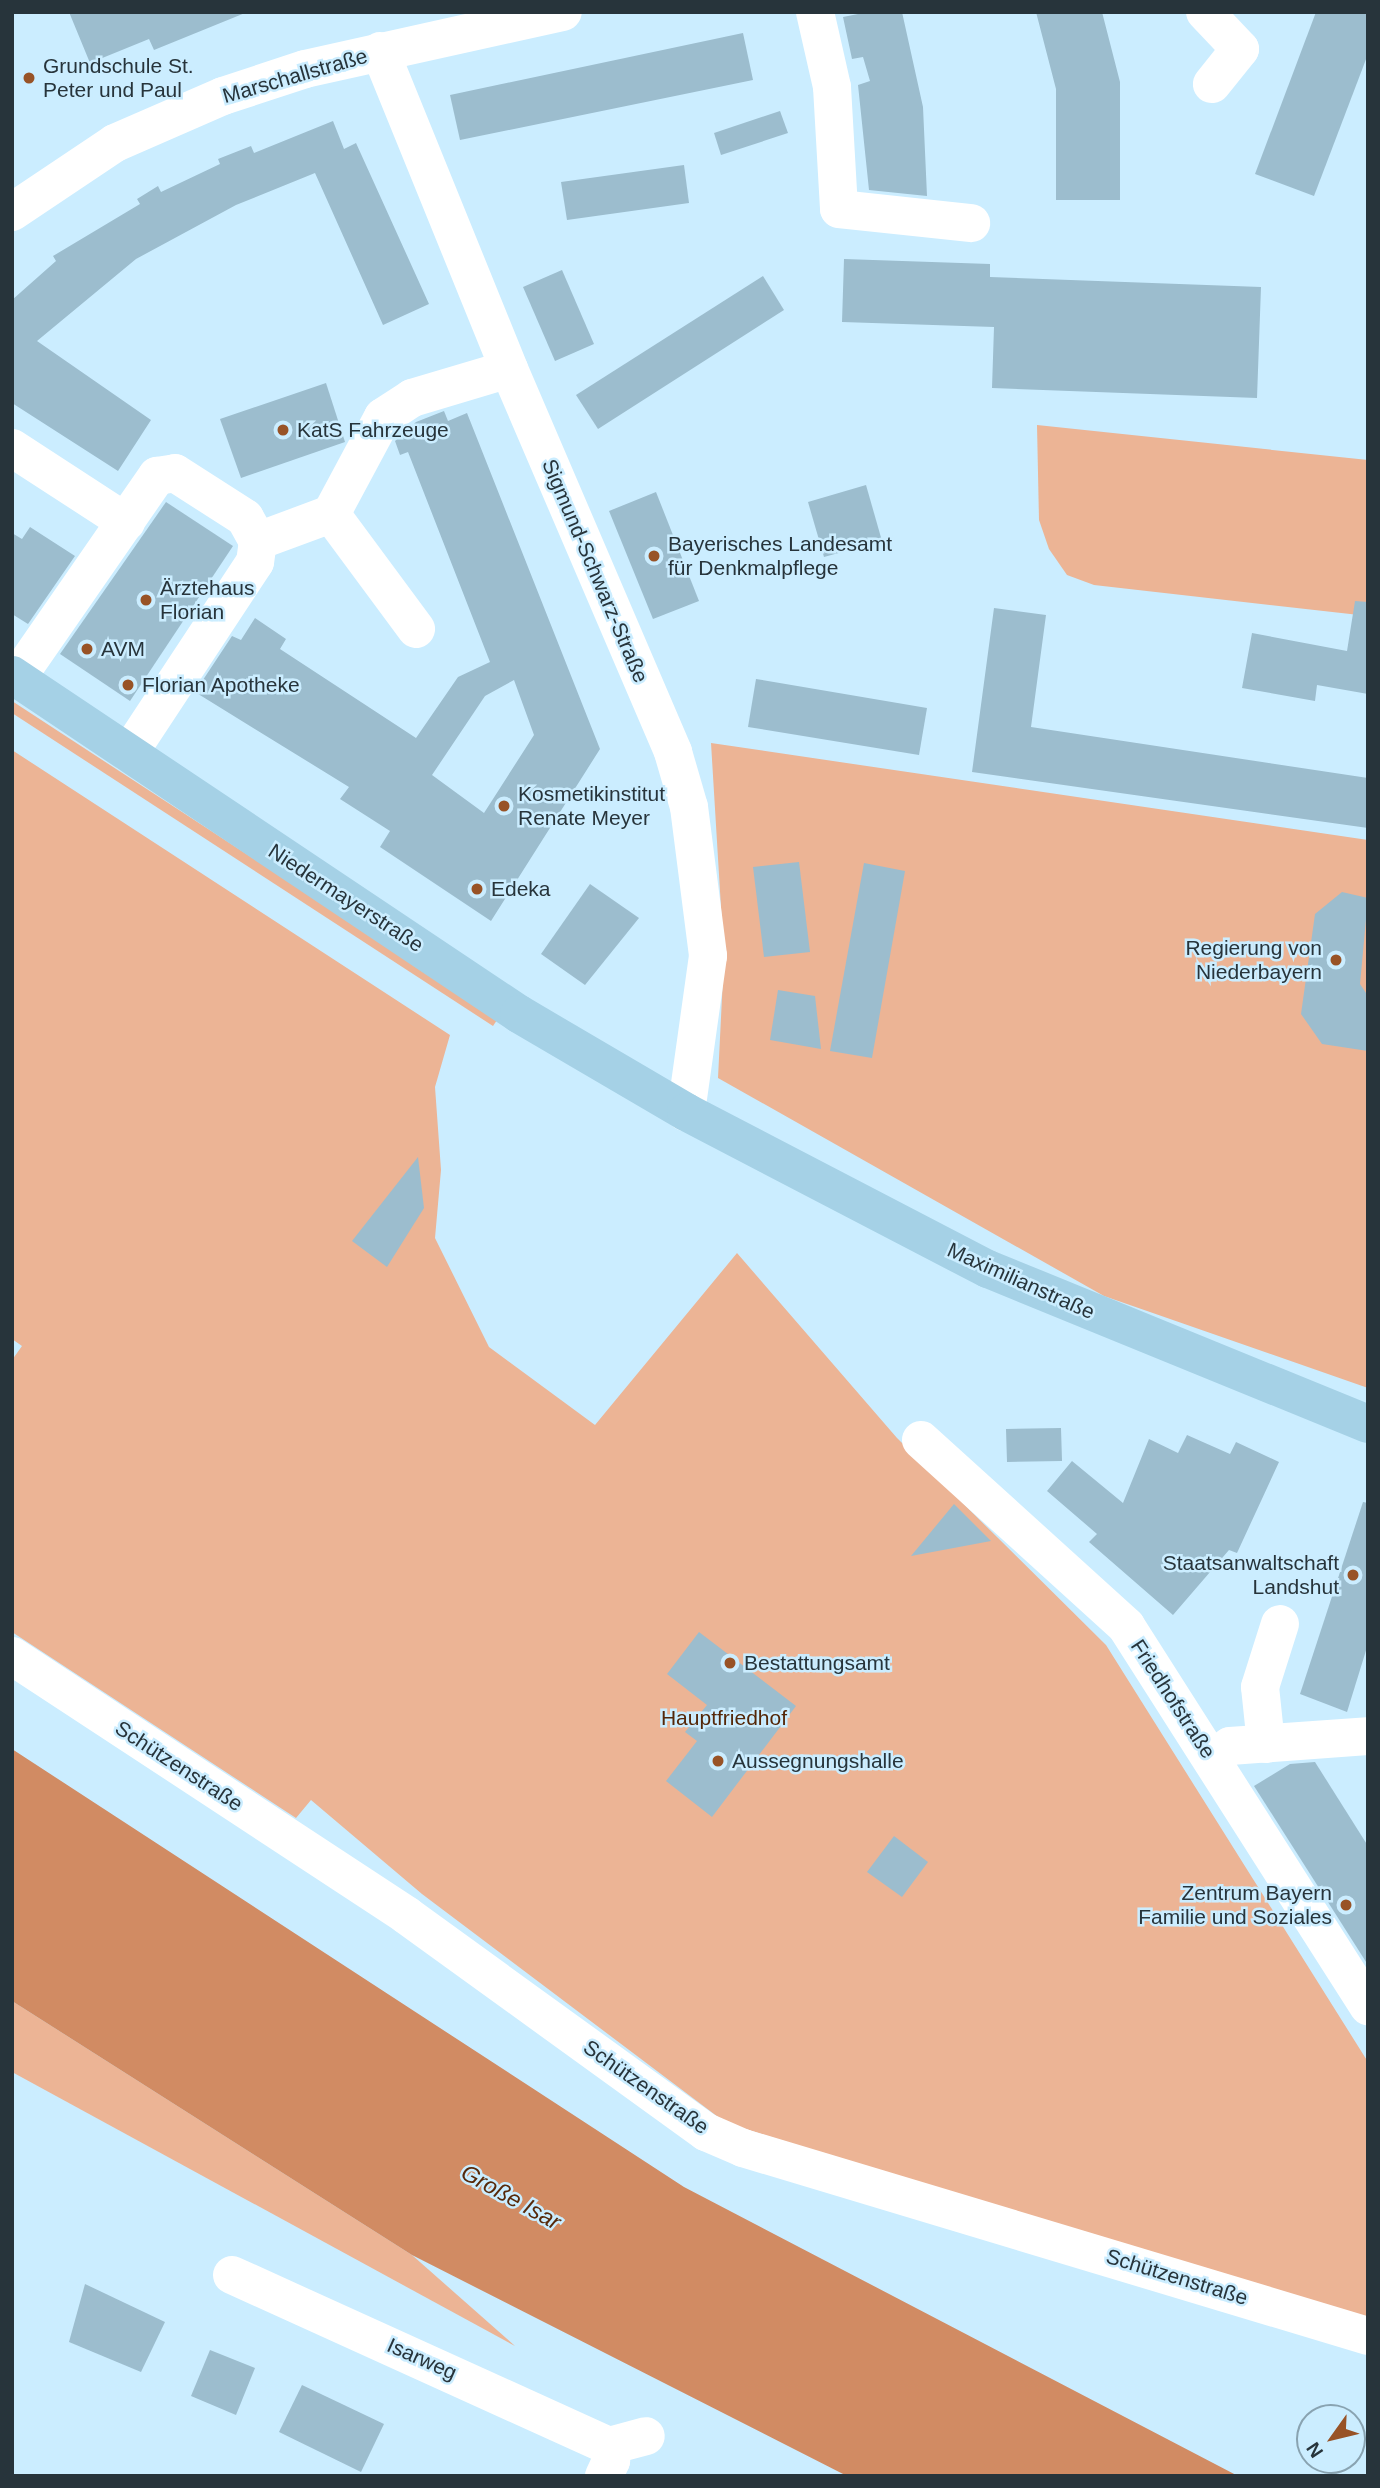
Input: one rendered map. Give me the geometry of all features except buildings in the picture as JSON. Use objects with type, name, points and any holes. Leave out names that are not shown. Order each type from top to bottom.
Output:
[{"type":"main road","name":"Niedermayerstraße","points":[[15,677],[519,1014],[686,1112]]},
{"type":"main road","name":"Maximilianstraße","points":[[686,1112],[988,1269],[1368,1424]]},
{"type":"street","name":"Marschallstraße","points":[[12,212],[106,149],[170,117],[304,69],[562,12]]},
{"type":"street","points":[[815,12],[832,87],[839,209],[971,223]]},
{"type":"street","points":[[1206,12],[1240,49],[1212,84]]},
{"type":"street","name":"Sigmund-Schwarz-Straße","points":[[380,51],[509,369],[673,752],[689,807],[708,956],[686,1112]]},
{"type":"street","points":[[258,541],[331,514],[383,418],[412,398],[509,369]]},
{"type":"street","points":[[12,448],[126,522]]},
{"type":"street","points":[[15,677],[157,476],[171,471],[245,518],[258,541],[255,562],[129,753]]},
{"type":"street","points":[[331,514],[416,629]]},
{"type":"street","name":"Friedhofstraße","points":[[921,1440],[1126,1626],[1368,2006]]},
{"type":"street","points":[[1266,1744],[1260,1687],[1280,1624]]},
{"type":"street","name":"Schützenstraße","points":[[12,1656],[406,1915],[706,2132],[743,2148],[1368,2336]]},
{"type":"street","points":[[1212,1759],[1230,1746],[1368,1736]]},
{"type":"street","name":"Isarweg","points":[[232,2275],[600,2437],[607,2461],[646,2436]]},
{"type":"green space","points":[[1037,425],[1368,460],[1368,616],[1094,585],[1067,575],[1049,549],[1039,520]]},
{"type":"green space","points":[[12,701],[424,970],[497,1020],[493,1026],[12,713]]},
{"type":"green space","points":[[711,743],[1368,840],[1368,1388],[1104,1296],[718,1078],[724,957]]},
{"type":"green space","name":"Hauptfriedhof","points":[[12,750],[450,1035],[435,1087],[441,1170],[435,1238],[489,1347],[595,1425],[737,1253],[897,1438],[1106,1645],[1368,2062],[1368,2323],[726,2123],[422,1894],[311,1800],[296,1818],[12,1632],[12,1360],[22,1346],[12,1339]]},
{"type":"green space","points":[[12,2001],[412,2255],[515,2346],[12,2072]]},
{"type":"water","name":"Große Isar","points":[[12,1749],[684,2187],[1238,2476],[847,2476],[412,2255],[12,2001]]},
{"type":"place","name":"Grundschule St. Peter und Paul","points":[[29,78]]},
{"type":"place","name":"KatS Fahrzeuge","points":[[283,430]]},
{"type":"place","name":"Bayerisches Landesamt für Denkmalpflege","points":[[654,556]]},
{"type":"place","name":"Ärztehaus Florian","points":[[146,600]]},
{"type":"place","name":"AVM","points":[[87,649]]},
{"type":"place","name":"Florian Apotheke","points":[[128,685]]},
{"type":"place","name":"Kosmetikinstitut Renate Meyer","points":[[504,806]]},
{"type":"place","name":"Edeka","points":[[477,889]]},
{"type":"place","name":"Regierung von Niederbayern","points":[[1336,960]]},
{"type":"place","name":"Staatsanwaltschaft Landshut","points":[[1353,1575]]},
{"type":"place","name":"Bestattungsamt","points":[[730,1663]]},
{"type":"place","name":"Aussegnungshalle","points":[[718,1761]]},
{"type":"place","name":"Zentrum Bayern Familie und Soziales","points":[[1346,1905]]}]
